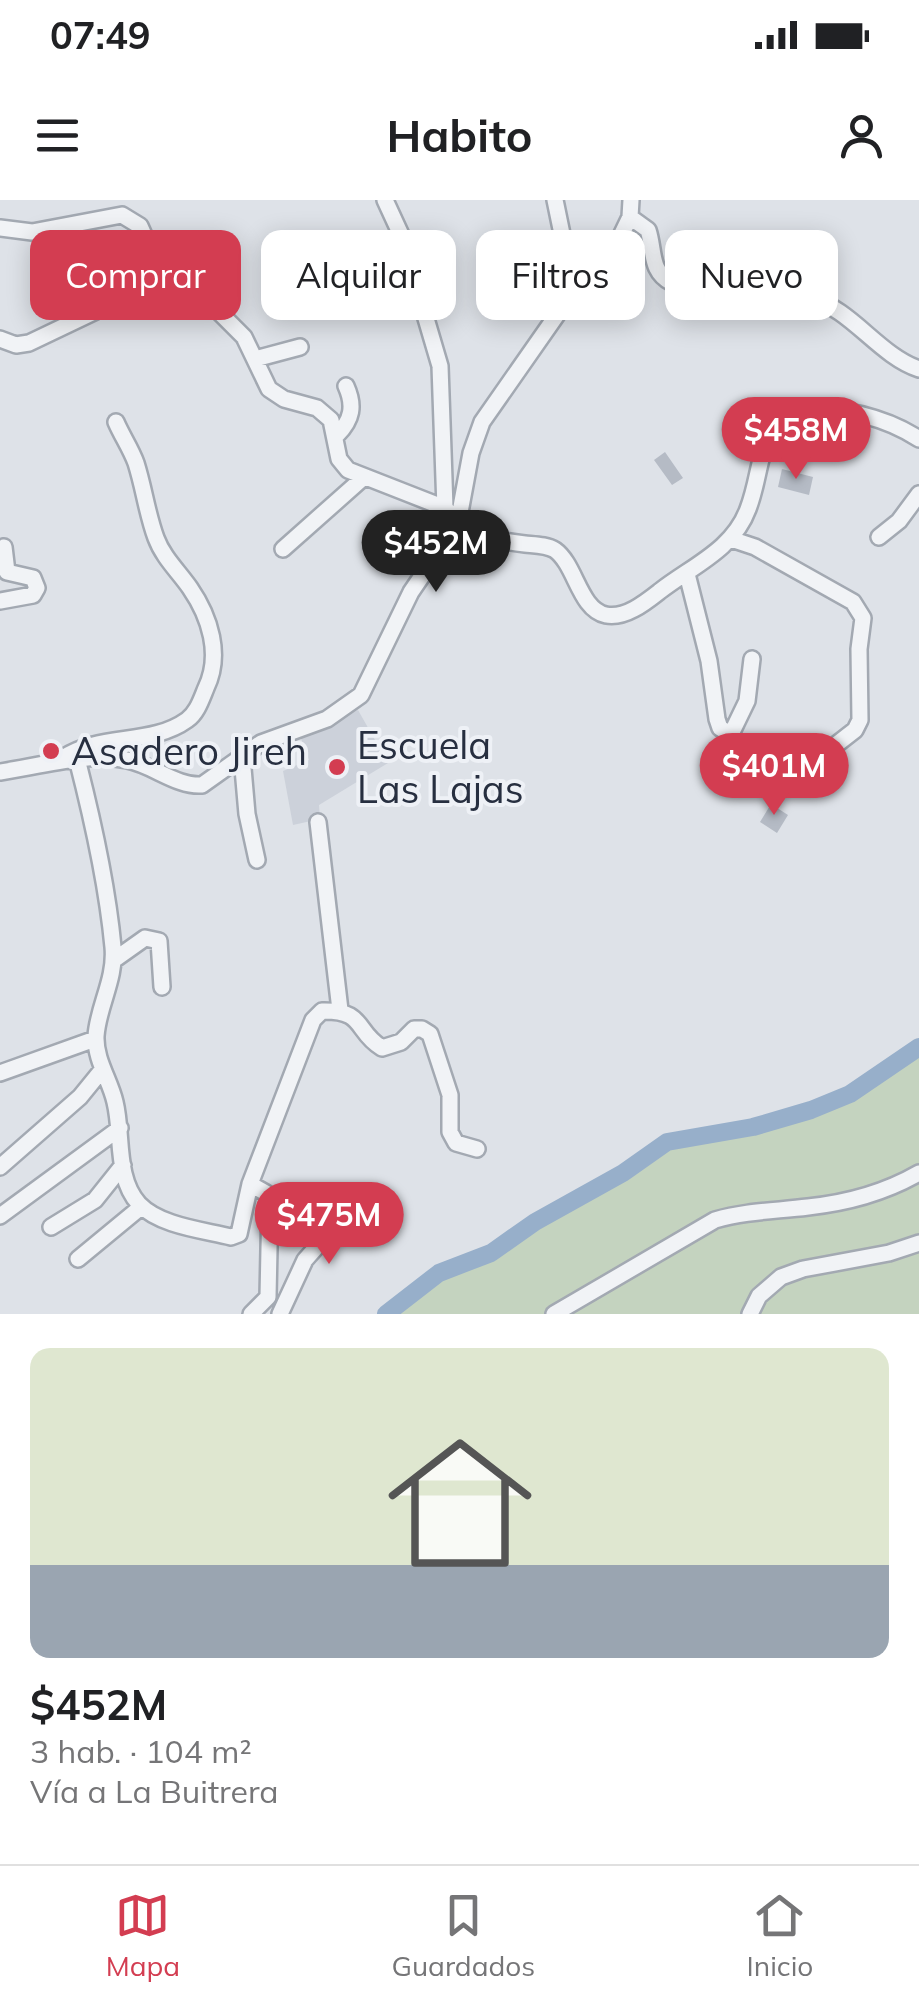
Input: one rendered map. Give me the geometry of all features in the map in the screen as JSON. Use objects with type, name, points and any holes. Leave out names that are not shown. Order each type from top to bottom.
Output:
[{"type":"street","points":[[385,200],[399,230]]},
{"type":"street","points":[[554,200],[561,230]]},
{"type":"street","points":[[630,208],[648,230],[652,260],[658,272],[673,283],[692,289],[787,293],[813,298],[919,369]]},
{"type":"street","points":[[43,230],[122,215],[142,230]]},
{"type":"street","points":[[0,228],[30,232]]},
{"type":"street","points":[[0,339],[16,345],[29,344],[78,320]]},
{"type":"street","points":[[226,320],[244,337],[268,388],[284,399],[317,408],[332,420],[340,460],[348,470],[445,508],[469,532],[489,540],[552,548],[564,559],[594,609],[607,616],[624,614],[687,574],[731,539],[748,509],[758,462],[776,420],[792,406],[864,414],[900,427],[919,439]]},
{"type":"street","points":[[428,320],[440,366],[445,508]]},
{"type":"street","points":[[0,772],[77,760],[122,759],[147,765],[191,786],[212,780],[281,733],[328,719],[361,695],[411,592],[458,523],[476,432],[552,320]]},
{"type":"street","points":[[256,358],[300,347]]},
{"type":"street","points":[[337,434],[349,421],[351,412],[346,386]]},
{"type":"street","points":[[57,764],[77,749],[169,730],[183,723],[194,714],[215,661],[216,646],[192,592],[156,540],[135,460],[116,422]]},
{"type":"street","points":[[283,550],[364,478]]},
{"type":"street","points":[[879,537],[898,521],[919,494]]},
{"type":"street","points":[[731,539],[755,547],[860,608],[860,720],[855,730],[837,744]]},
{"type":"street","points":[[0,601],[33,594],[37,588],[34,578],[6,572],[4,546]]},
{"type":"street","points":[[687,574],[709,661],[720,728],[727,732],[733,730],[746,701],[752,659]]},
{"type":"street","points":[[242,757],[247,814],[257,860]]},
{"type":"street","points":[[77,760],[99,847],[114,960],[96,1040],[102,1070],[114,1098],[128,1190],[141,1206],[165,1220],[231,1237],[239,1234],[250,1184],[313,1020],[322,1010],[340,1010],[363,1024],[382,1048],[401,1042],[414,1029],[422,1028],[430,1034],[450,1096],[450,1132],[456,1143],[477,1149]]},
{"type":"street","points":[[318,822],[340,1010]]},
{"type":"street","points":[[114,960],[145,938],[159,941],[162,987]]},
{"type":"street","points":[[0,1073],[96,1040]]},
{"type":"street","points":[[0,1167],[80,1096],[102,1070]]},
{"type":"street","points":[[0,1216],[120,1128]]},
{"type":"street","points":[[51,1227],[95,1200],[123,1165]]},
{"type":"street","points":[[554,1314],[716,1220],[738,1213],[842,1202],[896,1185],[919,1173]]},
{"type":"street","points":[[250,1184],[266,1193],[270,1201],[268,1297],[252,1314]]},
{"type":"street","points":[[78,1259],[141,1206]]},
{"type":"street","points":[[280,1314],[305,1260],[320,1243],[350,1232],[370,1216]]},
{"type":"street","points":[[750,1314],[759,1296],[781,1277],[919,1243]]},
{"type":"shaded area","name":"Escuela Las Lajas","points":[[358,710],[388,763],[319,805],[320,819],[293,825],[283,771],[309,760],[300,736]]},
{"type":"green space","points":[[919,1047],[919,1314],[386,1314],[439,1273],[491,1253],[667,1142],[753,1127],[811,1110],[850,1094]]},
{"type":"building","points":[[791,424],[796,425],[792,452],[776,449]]},
{"type":"building","points":[[665,452],[683,478],[672,485],[654,460]]},
{"type":"building","points":[[782,469],[813,477],[809,495],[778,487]]},
{"type":"building","points":[[771,804],[788,815],[777,833],[760,822]]},
{"type":"waterway","points":[[386,1314],[439,1273],[491,1253],[667,1142],[753,1127],[811,1110],[850,1094],[919,1047]]},
{"type":"place","name":"Asadero Jireh","points":[[51,751]]},
{"type":"place","name":"Escuela Las Lajas","points":[[337,767]]}]
